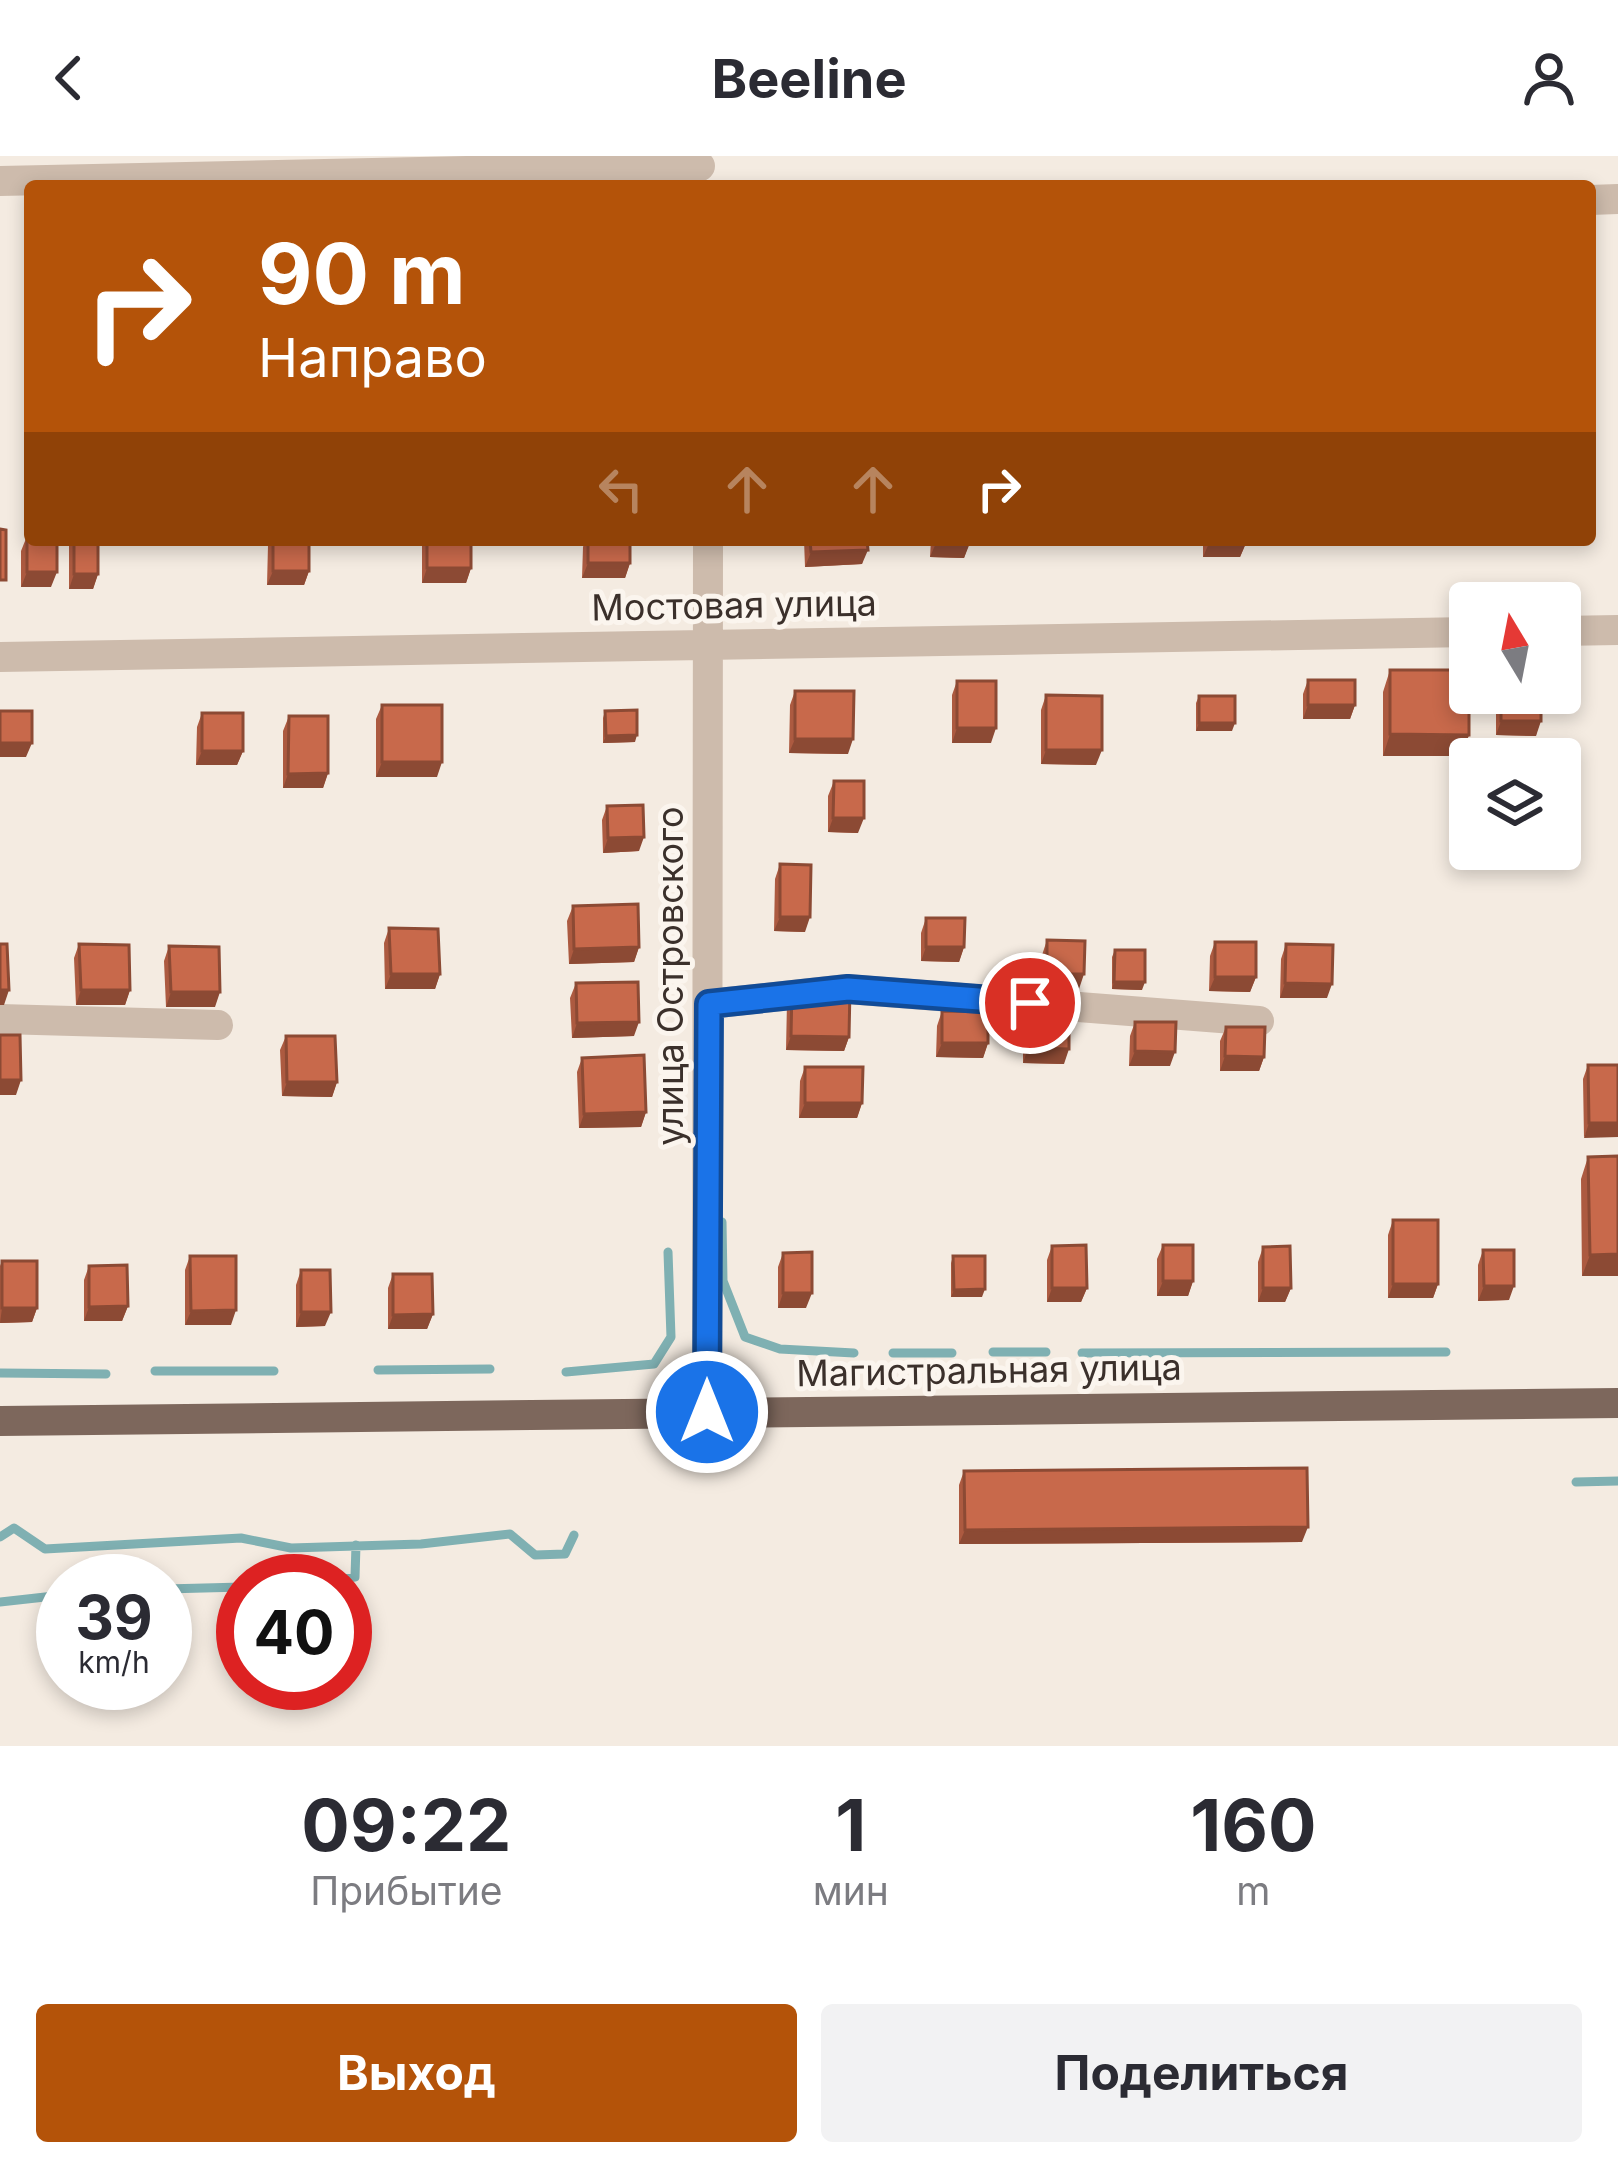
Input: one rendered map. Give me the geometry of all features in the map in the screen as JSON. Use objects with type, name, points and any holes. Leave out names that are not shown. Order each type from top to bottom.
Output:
[{"type":"main road","name":"Магистральная улица","points":[[0,1421],[1618,1403]]},
{"type":"street","points":[[58,180],[700,169]]},
{"type":"street","name":"улица Островского","points":[[707,1412],[708,546]]},
{"type":"street","points":[[1581,631],[1618,630]]},
{"type":"street","name":"Мостовая улица","points":[[0,657],[1449,632]]},
{"type":"street","points":[[709,1004],[848,989],[1259,1021]]},
{"type":"street","points":[[0,1019],[218,1024]]},
{"type":"building","points":[[0,529],[6,530],[6,580],[0,580]]},
{"type":"building","points":[[27,546],[57,546],[57,572],[27,572]]},
{"type":"building","points":[[74,546],[98,546],[98,574],[74,574]]},
{"type":"building","points":[[273,546],[309,546],[309,571],[273,571]]},
{"type":"building","points":[[427,546],[471,546],[471,568],[427,568]]},
{"type":"building","points":[[588,546],[630,546],[630,563],[588,563]]},
{"type":"building","points":[[810,546],[868,546],[868,550],[811,552]]},
{"type":"building","points":[[1390,670],[1449,670],[1449,714],[1469,714],[1469,735],[1390,734]]},
{"type":"building","points":[[1308,680],[1355,680],[1355,705],[1308,705]]},
{"type":"building","points":[[957,681],[996,681],[996,728],[957,728]]},
{"type":"building","points":[[795,691],[854,691],[853,739],[795,739]]},
{"type":"building","points":[[1046,695],[1102,696],[1102,750],[1046,750]]},
{"type":"building","points":[[1199,696],[1235,696],[1235,723],[1199,723]]},
{"type":"building","points":[[382,705],[442,705],[442,762],[382,762]]},
{"type":"building","points":[[637,710],[637,735],[606,736],[605,711]]},
{"type":"building","points":[[0,711],[32,711],[32,743],[0,743]]},
{"type":"building","points":[[202,713],[243,713],[243,751],[202,751]]},
{"type":"building","points":[[1501,714],[1541,714],[1541,721],[1501,721]]},
{"type":"building","points":[[289,716],[328,716],[328,773],[288,774]]},
{"type":"building","points":[[834,781],[864,781],[864,818],[833,818]]},
{"type":"building","points":[[643,805],[644,837],[608,838],[607,806]]},
{"type":"building","points":[[780,864],[811,865],[810,917],[780,917]]},
{"type":"building","points":[[638,904],[639,947],[574,949],[573,906]]},
{"type":"building","points":[[926,918],[965,918],[964,947],[926,947]]},
{"type":"building","points":[[389,928],[438,929],[440,974],[391,974]]},
{"type":"building","points":[[1047,940],[1085,941],[1084,974],[1047,974]]},
{"type":"building","points":[[1215,942],[1256,942],[1256,977],[1215,977]]},
{"type":"building","points":[[0,944],[7,944],[9,990],[0,990]]},
{"type":"building","points":[[79,944],[129,945],[130,990],[81,990]]},
{"type":"building","points":[[1286,944],[1333,945],[1332,984],[1285,983]]},
{"type":"building","points":[[169,946],[219,947],[220,992],[171,992]]},
{"type":"building","points":[[1115,950],[1145,950],[1145,982],[1114,982]]},
{"type":"building","points":[[638,982],[639,1022],[577,1023],[576,983]]},
{"type":"building","points":[[792,988],[850,988],[849,1037],[791,1036]]},
{"type":"building","points":[[942,1011],[988,1012],[988,1043],[942,1043]]},
{"type":"building","points":[[1029,1014],[1069,1015],[1069,1049],[1028,1048]]},
{"type":"building","points":[[1135,1022],[1176,1022],[1175,1052],[1135,1051]]},
{"type":"building","points":[[1226,1027],[1265,1027],[1264,1057],[1225,1056]]},
{"type":"building","points":[[0,1035],[20,1035],[21,1080],[0,1080]]},
{"type":"building","points":[[286,1036],[335,1036],[337,1082],[287,1082]]},
{"type":"building","points":[[644,1055],[646,1112],[584,1114],[582,1058]]},
{"type":"building","points":[[1588,1065],[1618,1065],[1618,1123],[1589,1123]]},
{"type":"building","points":[[805,1067],[863,1067],[862,1103],[805,1103]]},
{"type":"building","points":[[1618,1156],[1618,1254],[1590,1255],[1588,1157]]},
{"type":"building","points":[[1393,1220],[1438,1220],[1438,1284],[1393,1284]]},
{"type":"building","points":[[1086,1245],[1087,1288],[1052,1288],[1052,1246]]},
{"type":"building","points":[[1163,1245],[1193,1245],[1193,1281],[1163,1281]]},
{"type":"building","points":[[1290,1246],[1291,1288],[1263,1288],[1263,1247]]},
{"type":"building","points":[[1483,1250],[1514,1250],[1514,1286],[1484,1286]]},
{"type":"building","points":[[812,1252],[812,1293],[783,1293],[783,1253]]},
{"type":"building","points":[[190,1256],[236,1256],[236,1310],[191,1311]]},
{"type":"building","points":[[953,1256],[985,1256],[985,1289],[954,1290]]},
{"type":"building","points":[[2,1261],[37,1261],[37,1308],[2,1308]]},
{"type":"building","points":[[127,1265],[128,1306],[89,1307],[89,1266]]},
{"type":"building","points":[[301,1270],[330,1270],[331,1312],[301,1312]]},
{"type":"building","points":[[393,1274],[432,1274],[433,1314],[393,1315]]},
{"type":"building","points":[[1307,1468],[1308,1527],[965,1530],[964,1471]]},
{"type":"waterway","points":[[722,1222],[723,1281],[745,1337],[780,1349],[854,1353]]},
{"type":"waterway","points":[[566,1372],[654,1364],[671,1337],[668,1252]]},
{"type":"waterway","points":[[993,1352],[1046,1352]]},
{"type":"waterway","points":[[1082,1353],[1446,1352]]},
{"type":"waterway","points":[[893,1353],[952,1353]]},
{"type":"waterway","points":[[378,1370],[490,1369]]},
{"type":"waterway","points":[[155,1371],[274,1371]]},
{"type":"waterway","points":[[0,1373],[106,1374]]},
{"type":"waterway","points":[[1576,1482],[1618,1481]]},
{"type":"waterway","points":[[0,1537],[14,1528],[45,1549],[241,1538],[291,1548],[421,1544],[510,1534],[535,1555],[565,1554],[574,1535]]},
{"type":"waterway","points":[[356,1545],[356,1554]]},
{"type":"waterway","points":[[192,1588],[216,1588]]},
{"type":"waterway","points":[[0,1602],[36,1598]]},
{"type":"route","points":[[707,1412],[709,1004],[848,989],[1030,1003]]}]
